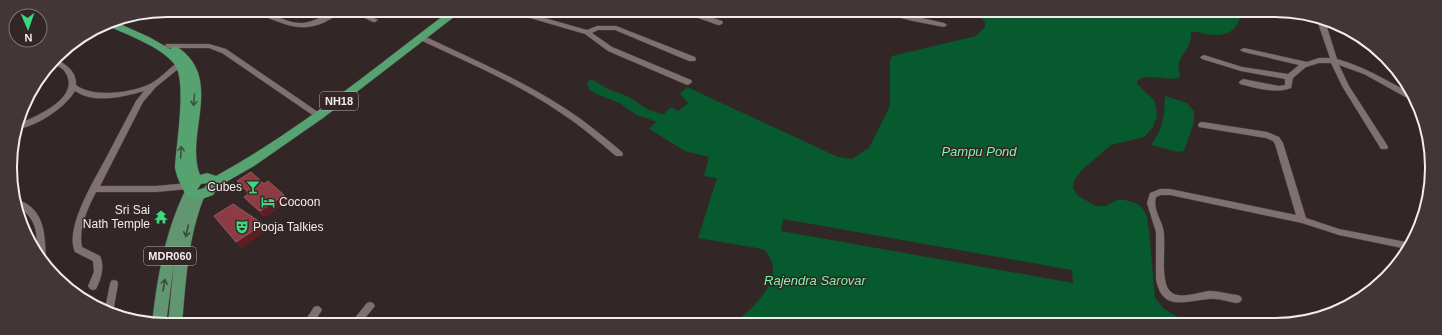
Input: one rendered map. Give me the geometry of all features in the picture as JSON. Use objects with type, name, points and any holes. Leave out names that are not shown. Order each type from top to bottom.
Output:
[{"type":"highway","name":"NH18","points":[[212,181],[314,112],[440,17]]},
{"type":"highway","name":"NH18","points":[[193,189],[250,163],[315,118],[449,17]]},
{"type":"highway","points":[[124,24],[168,46],[183,61],[186,96],[181,168],[183,177],[193,189]]},
{"type":"highway","points":[[115,26],[183,61]]},
{"type":"main road","name":"MDR060","points":[[160,318],[171,252],[181,212],[193,189]]},
{"type":"main road","name":"MDR060","points":[[176,318],[183,246],[191,215],[193,189]]},
{"type":"street","points":[[273,17],[296,26],[304,27],[323,22],[330,17]]},
{"type":"street","points":[[368,17],[375,20]]},
{"type":"street","points":[[532,17],[588,32],[610,49],[688,82]]},
{"type":"street","points":[[703,17],[720,23]]},
{"type":"street","points":[[906,17],[944,25]]},
{"type":"street","points":[[1322,25],[1334,61],[1354,101],[1384,147]]},
{"type":"street","points":[[588,32],[598,28],[616,28],[692,59]]},
{"type":"street","points":[[422,38],[494,72],[554,104],[586,127],[619,154]]},
{"type":"street","points":[[168,46],[209,46],[224,51],[314,112]]},
{"type":"street","points":[[1244,50],[1306,64]]},
{"type":"street","points":[[1204,58],[1241,69],[1289,77]]},
{"type":"street","points":[[93,286],[98,272],[97,259],[78,249],[76,243],[83,213],[134,109],[153,85],[183,61]]},
{"type":"street","points":[[1243,82],[1273,88],[1286,88],[1288,86],[1289,77],[1306,64],[1314,61],[1334,61],[1361,69],[1406,94]]},
{"type":"street","points":[[58,64],[70,73],[75,90],[82,93],[106,95],[133,92],[153,85]]},
{"type":"street","points":[[24,124],[56,107],[67,98],[73,86]]},
{"type":"street","points":[[1202,125],[1267,135],[1276,139],[1279,142],[1302,220]]},
{"type":"street","points":[[94,189],[193,189]]},
{"type":"street","points":[[1237,300],[1210,295],[1182,300],[1170,296],[1165,291],[1161,279],[1159,229],[1150,202],[1153,195],[1160,192],[1170,192],[1302,220],[1339,232],[1404,245]]},
{"type":"street","points":[[22,205],[30,209],[38,219],[41,249]]},
{"type":"street","points":[[110,307],[114,284]]},
{"type":"street","points":[[359,318],[370,306]]},
{"type":"street","points":[[311,318],[317,310]]},
{"type":"water","name":"Pampu Pond","points":[[981,17],[1240,17],[1233,30],[1224,34],[1213,35],[1191,32],[1189,45],[1179,63],[1179,78],[1169,79],[1147,77],[1138,80],[1137,84],[1155,101],[1157,116],[1153,127],[1144,137],[1111,145],[1082,170],[1074,181],[1073,188],[1078,196],[1096,206],[1105,206],[1118,200],[1125,200],[1138,204],[1143,209],[1147,217],[1149,231],[1155,298],[1164,309],[1180,318],[740,318],[760,299],[770,283],[773,275],[773,265],[771,260],[765,250],[698,238],[717,178],[704,176],[709,157],[685,151],[649,129],[671,107],[678,111],[688,103],[680,94],[687,87],[838,157],[852,159],[869,148],[890,106],[890,61],[892,56],[976,36],[985,27],[985,23]],"holes":[[[783,219],[1072,270],[1073,283],[781,231]]]},
{"type":"water","points":[[1165,96],[1187,103],[1194,111],[1194,122],[1184,151],[1178,152],[1151,145],[1161,127]]},
{"type":"building","points":[[251,172],[264,184],[268,181],[284,195],[260,211],[244,197],[250,193],[237,181]]},
{"type":"building","name":"Pooja Talkies","points":[[233,204],[263,224],[236,242],[214,216]]},
{"type":"waterway","points":[[593,84],[601,91],[624,100],[642,112],[678,124]]},
{"type":"place","name":"Cubes","points":[[253,187]]},
{"type":"place","name":"Cocoon","points":[[268,202]]},
{"type":"place","name":"Sri Sai Nath Temple","points":[[161,217]]},
{"type":"place","name":"Pooja Talkies","points":[[242,227]]},
{"type":"water label","name":"Rajendra Sarovar","points":[[815,280]]}]
